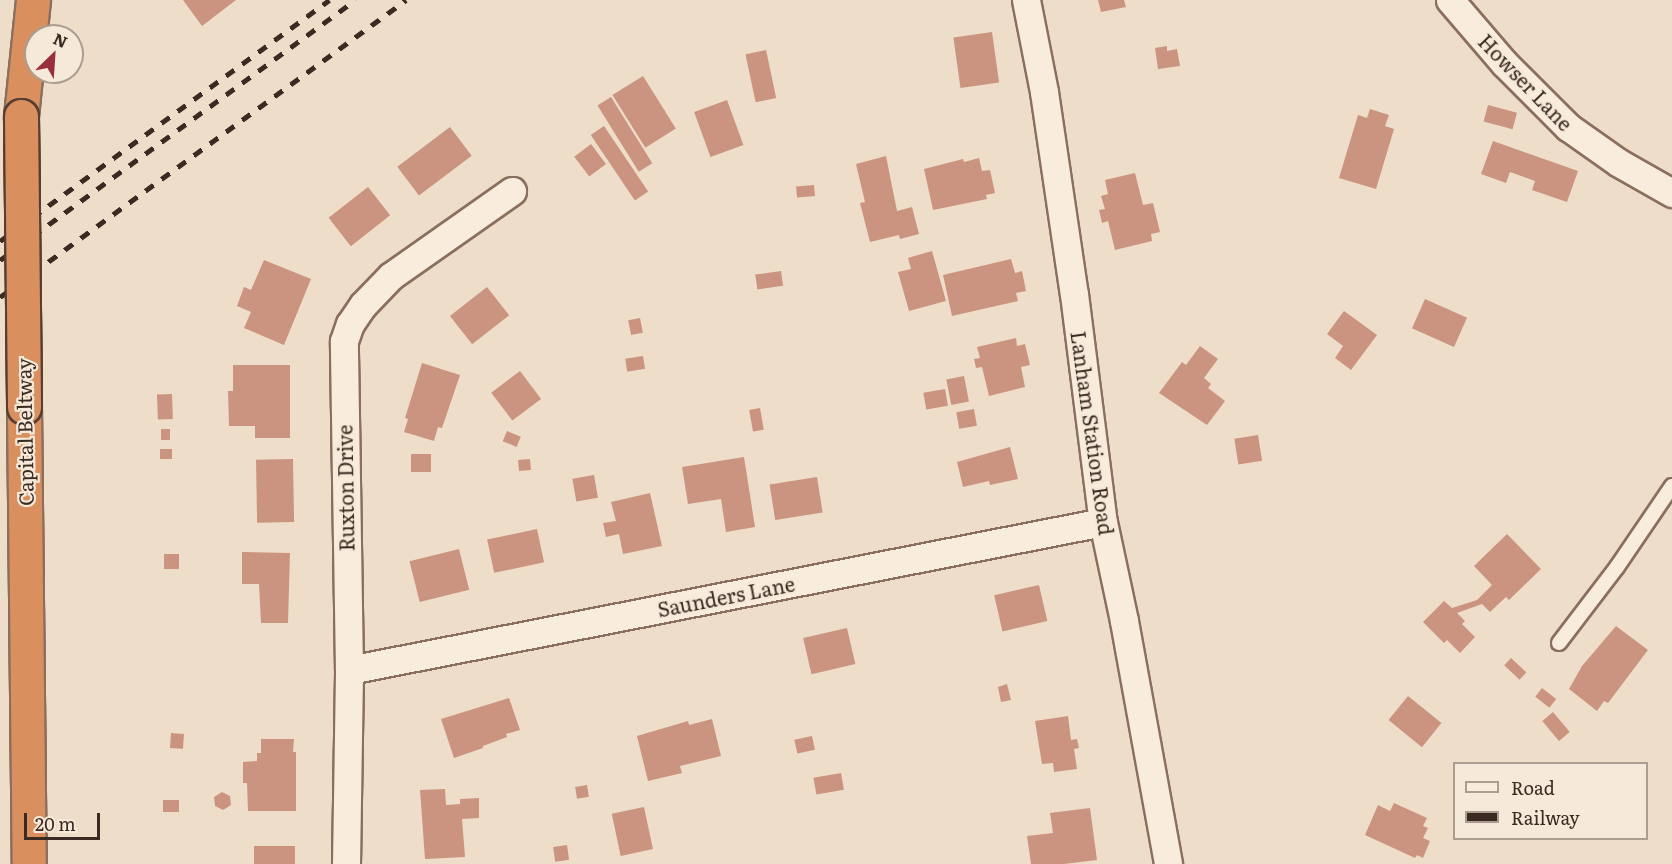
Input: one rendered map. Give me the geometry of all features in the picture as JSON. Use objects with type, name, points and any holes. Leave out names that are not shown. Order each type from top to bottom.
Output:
[{"type":"highway","name":"Capital Beltway","points":[[20,0],[29,864]]},
{"type":"highway","points":[[21,116],[33,0]]},
{"type":"street","name":"Lanham Station Road","points":[[1026,0],[1044,92],[1068,249],[1103,522],[1124,621],[1168,864]]},
{"type":"street","name":"Howser Lane","points":[[1450,0],[1511,71],[1568,127],[1619,163],[1672,193]]},
{"type":"street","name":"Ruxton Drive","points":[[346,864],[349,670],[344,341],[350,324],[363,304],[391,276],[512,191]]},
{"type":"street","name":"Saunders Lane","points":[[349,670],[1103,522]]},
{"type":"lane","points":[[1559,643],[1617,567],[1672,486]]},
{"type":"building","points":[[183,0],[236,0],[202,26]]},
{"type":"building","points":[[1098,0],[1124,0],[1126,7],[1101,12]]},
{"type":"building","points":[[992,32],[999,83],[960,88],[953,37]]},
{"type":"building","points":[[1167,46],[1167,51],[1177,49],[1180,66],[1158,69],[1155,48]]},
{"type":"building","points":[[766,50],[776,98],[756,102],[745,54]]},
{"type":"building","points":[[643,76],[676,129],[645,148],[612,95]]},
{"type":"building","points":[[611,97],[652,163],[639,172],[597,105]]},
{"type":"building","points":[[727,100],[743,145],[711,157],[694,112]]},
{"type":"building","points":[[1488,105],[1517,113],[1513,129],[1484,121]]},
{"type":"building","points":[[1370,109],[1389,115],[1385,126],[1394,129],[1376,189],[1339,178],[1358,115],[1367,118]]},
{"type":"building","points":[[604,126],[648,191],[635,200],[591,135]]},
{"type":"building","points":[[450,127],[472,156],[419,195],[397,167]]},
{"type":"building","points":[[1493,141],[1578,171],[1567,202],[1532,190],[1535,181],[1510,172],[1506,183],[1481,174]]},
{"type":"building","points":[[591,144],[606,164],[589,177],[574,157]]},
{"type":"building","points":[[886,156],[897,211],[912,207],[919,234],[900,239],[899,235],[870,242],[860,203],[865,202],[856,164]]},
{"type":"building","points":[[979,158],[982,171],[990,170],[995,193],[986,195],[987,199],[933,210],[924,169],[963,159],[964,162]]},
{"type":"building","points":[[1135,173],[1143,205],[1153,203],[1160,232],[1151,234],[1152,241],[1115,250],[1108,221],[1102,223],[1099,210],[1105,209],[1101,196],[1108,194],[1105,180]]},
{"type":"building","points":[[814,185],[815,196],[797,198],[796,187]]},
{"type":"building","points":[[368,187],[390,215],[351,246],[329,218]]},
{"type":"building","points":[[932,251],[946,301],[909,311],[898,272],[911,269],[908,258]]},
{"type":"building","points":[[1011,259],[1015,273],[1022,271],[1026,291],[1016,293],[1018,301],[952,316],[943,275]]},
{"type":"building","points":[[264,260],[311,279],[284,345],[244,328],[251,312],[237,306],[244,287],[251,290]]},
{"type":"building","points":[[781,271],[783,286],[757,289],[755,275]]},
{"type":"building","points":[[487,287],[509,315],[472,344],[450,316]]},
{"type":"building","points":[[1425,299],[1467,318],[1454,347],[1412,328]]},
{"type":"building","points":[[1344,311],[1377,335],[1351,370],[1335,358],[1343,346],[1327,334]]},
{"type":"building","points":[[640,318],[643,333],[631,335],[628,320]]},
{"type":"building","points":[[1016,338],[1017,346],[1025,344],[1030,365],[1021,367],[1025,387],[989,396],[982,367],[976,368],[974,359],[980,358],[977,347]]},
{"type":"building","points":[[1200,346],[1218,359],[1204,378],[1211,384],[1208,388],[1225,401],[1207,425],[1159,393],[1182,362],[1186,365]]},
{"type":"building","points":[[643,356],[645,369],[627,372],[625,359]]},
{"type":"building","points":[[422,363],[460,375],[442,428],[438,427],[434,441],[404,432],[408,419],[405,418]]},
{"type":"building","points":[[233,365],[290,365],[290,438],[255,438],[255,426],[229,426],[228,391],[233,391]]},
{"type":"building","points":[[520,371],[541,399],[512,421],[491,393]]},
{"type":"building","points":[[964,376],[969,402],[951,405],[946,379]]},
{"type":"building","points":[[945,389],[948,406],[926,410],[923,393]]},
{"type":"building","points":[[172,394],[173,419],[158,420],[157,395]]},
{"type":"building","points":[[760,408],[764,430],[753,432],[749,410]]},
{"type":"building","points":[[974,409],[977,426],[959,429],[956,412]]},
{"type":"building","points":[[161,429],[170,429],[170,440],[161,440]]},
{"type":"building","points":[[507,431],[521,437],[517,447],[503,441]]},
{"type":"building","points":[[1258,435],[1262,461],[1238,464],[1234,439]]},
{"type":"building","points":[[1010,447],[1018,479],[990,485],[989,481],[963,487],[957,462]]},
{"type":"building","points":[[160,449],[172,449],[172,459],[160,459]]},
{"type":"building","points":[[411,454],[431,454],[431,472],[411,472]]},
{"type":"building","points":[[744,457],[755,527],[726,532],[721,499],[688,504],[682,467]]},
{"type":"building","points":[[293,459],[294,522],[257,523],[256,460]]},
{"type":"building","points":[[530,459],[531,470],[519,471],[518,460]]},
{"type":"building","points":[[594,475],[598,498],[576,501],[572,479]]},
{"type":"building","points":[[817,477],[823,513],[775,520],[770,485]]},
{"type":"building","points":[[650,493],[662,546],[623,554],[619,534],[606,537],[603,523],[616,521],[611,502]]},
{"type":"building","points":[[537,529],[544,562],[494,573],[487,540]]},
{"type":"building","points":[[1507,534],[1541,569],[1509,600],[1506,597],[1490,612],[1482,604],[1457,613],[1465,621],[1462,624],[1475,637],[1460,653],[1447,640],[1444,643],[1423,622],[1444,601],[1452,608],[1477,600],[1492,585],[1474,566]]},
{"type":"building","points":[[459,549],[469,590],[420,602],[410,561]]},
{"type":"building","points":[[242,552],[290,553],[288,623],[261,623],[259,584],[242,584]]},
{"type":"building","points":[[164,554],[179,554],[179,569],[164,569]]},
{"type":"building","points":[[1039,585],[1047,621],[1003,631],[994,595]]},
{"type":"building","points":[[1616,626],[1648,650],[1608,703],[1604,701],[1597,711],[1569,689],[1582,666]]},
{"type":"building","points":[[847,628],[855,664],[811,674],[803,638]]},
{"type":"building","points":[[1511,658],[1526,672],[1520,680],[1504,665]]},
{"type":"building","points":[[1007,684],[1011,700],[1001,702],[998,687]]},
{"type":"building","points":[[1542,688],[1556,699],[1549,708],[1535,697]]},
{"type":"building","points":[[1408,696],[1441,723],[1422,747],[1388,720]]},
{"type":"building","points":[[509,698],[520,730],[506,734],[507,737],[483,746],[483,748],[454,758],[441,719]]},
{"type":"building","points":[[1553,712],[1570,732],[1559,741],[1542,721]]},
{"type":"building","points":[[1068,716],[1071,740],[1077,739],[1079,748],[1074,749],[1077,769],[1054,772],[1053,763],[1042,764],[1035,721]]},
{"type":"building","points":[[712,719],[721,756],[680,766],[682,773],[648,781],[637,736],[688,721],[689,725]]},
{"type":"building","points":[[171,733],[184,734],[183,749],[170,748]]},
{"type":"building","points":[[812,736],[815,750],[797,753],[794,740]]},
{"type":"building","points":[[261,739],[294,739],[296,811],[248,811],[247,783],[243,783],[243,762],[257,761],[257,753],[261,753]]},
{"type":"building","points":[[841,773],[844,790],[816,795],[813,778]]},
{"type":"building","points":[[587,785],[589,797],[577,799],[575,787]]},
{"type":"building","points":[[445,789],[446,805],[460,804],[460,799],[479,798],[479,818],[462,819],[465,857],[425,859],[420,790]]},
{"type":"building","points":[[222,792],[230,796],[231,805],[223,810],[215,806],[214,797]]},
{"type":"building","points":[[163,800],[179,800],[179,812],[163,812]]},
{"type":"building","points":[[1394,803],[1427,818],[1423,826],[1428,828],[1423,838],[1430,841],[1423,858],[1417,855],[1415,858],[1365,835],[1378,805],[1390,811]]},
{"type":"building","points":[[644,807],[653,849],[621,856],[612,814]]},
{"type":"building","points":[[1090,808],[1097,860],[1064,864],[1031,864],[1027,836],[1053,833],[1050,813]]},
{"type":"building","points":[[567,845],[569,860],[555,862],[553,847]]},
{"type":"building","points":[[254,846],[295,846],[295,864],[254,864]]},
{"type":"railway","points":[[0,241],[329,0]]},
{"type":"railway","points":[[0,260],[355,0]]},
{"type":"railway","points":[[0,297],[406,0]]}]
